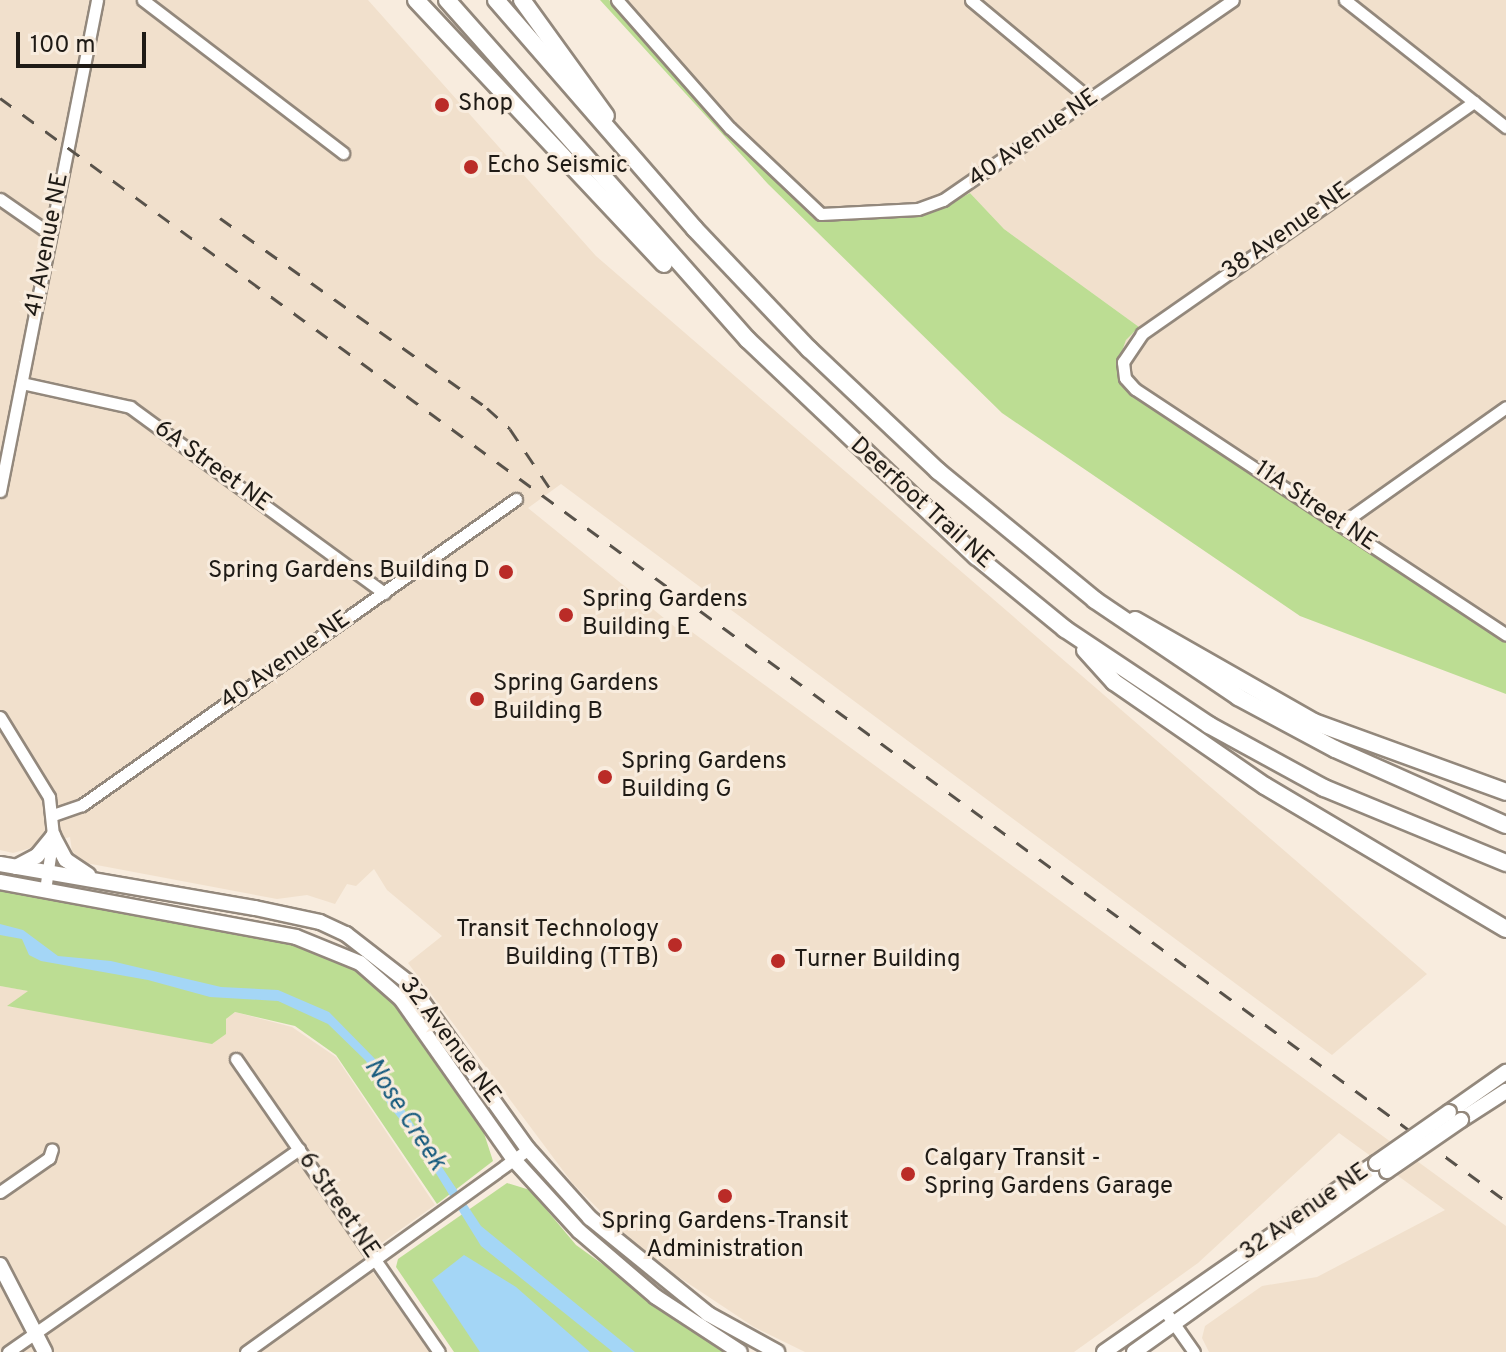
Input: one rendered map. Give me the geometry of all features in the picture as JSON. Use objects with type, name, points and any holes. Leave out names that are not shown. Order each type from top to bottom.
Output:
[{"type":"highway","points":[[416,0],[646,248],[748,340]]},
{"type":"highway","name":"Deerfoot Trail NE","points":[[447,0],[748,340],[977,557],[1065,629],[1209,725],[1324,788],[1506,863]]},
{"type":"highway","name":"Deerfoot Trail NE","points":[[496,0],[627,152],[809,349],[938,471],[1095,600],[1238,697],[1335,749],[1506,825]]},
{"type":"highway","points":[[522,0],[594,95],[627,152]]},
{"type":"highway","points":[[1095,600],[1314,722],[1506,792]]},
{"type":"highway","points":[[1065,629],[1114,682],[1265,786],[1506,929]]},
{"type":"highway","points":[[1429,885],[1506,923]]},
{"type":"main road","points":[[16,867],[37,856],[53,836],[66,860],[99,881]]},
{"type":"main road","name":"32 Avenue NE","points":[[0,864],[320,922],[346,934],[409,983],[528,1149],[636,1260],[708,1314],[777,1352]]},
{"type":"main road","name":"32 Avenue NE","points":[[0,882],[296,937],[338,950],[379,977],[401,999],[515,1161],[622,1272],[740,1352]]},
{"type":"main road","name":"32 Avenue NE","points":[[1104,1352],[1382,1167],[1455,1116],[1506,1072]]},
{"type":"main road","name":"32 Avenue NE","points":[[1455,1116],[1506,1091]]},
{"type":"main road","name":"32 Avenue NE","points":[[1134,1352],[1175,1325],[1382,1167]]},
{"type":"main road","points":[[0,1265],[45,1352]]},
{"type":"street","name":"41 Avenue NE","points":[[0,491],[97,0]]},
{"type":"street","points":[[143,0],[343,153]]},
{"type":"street","name":"40 Avenue NE","points":[[617,0],[813,212],[918,209],[943,200],[1233,0]]},
{"type":"street","points":[[971,0],[1090,99]]},
{"type":"street","points":[[1345,0],[1506,127]]},
{"type":"street","name":"38 Avenue NE","points":[[1125,378],[1128,348],[1142,334],[1474,102]]},
{"type":"street","points":[[0,199],[49,233]]},
{"type":"street","name":"11A Street NE","points":[[1125,378],[1506,635]]},
{"type":"street","name":"6A Street NE","points":[[22,383],[130,407],[384,593]]},
{"type":"street","points":[[1341,524],[1506,407]]},
{"type":"street","name":"40 Avenue NE","points":[[53,815],[82,805],[516,499]]},
{"type":"street","points":[[0,717],[37,770],[53,815],[45,890]]},
{"type":"street","name":"6 Street NE","points":[[236,1059],[439,1352]]},
{"type":"street","points":[[0,1192],[49,1158],[52,1149]]},
{"type":"street","points":[[8,1352],[299,1149]]},
{"type":"street","points":[[246,1352],[490,1181],[528,1149]]},
{"type":"street","points":[[1165,1311],[1194,1352]]},
{"type":"shaded area","points":[[0,0],[368,0],[596,256],[1427,974],[1332,1055],[561,484],[528,508],[675,627],[681,624],[1506,1226],[1506,1352],[1209,1352],[1202,1338],[1205,1326],[1262,1286],[1317,1277],[1445,1210],[1339,1133],[1198,1263],[1074,1352],[805,1352],[754,1327],[644,1254],[573,1184],[408,963],[442,936],[387,890],[374,869],[356,886],[347,884],[335,904],[307,895],[277,899],[86,863],[72,852],[70,837],[13,853],[0,850]]},
{"type":"shaded area","points":[[609,0],[1506,0],[1506,642],[1132,391],[1119,360],[1126,340],[1139,327],[1004,229],[970,193],[934,212],[911,216],[813,218],[720,126]]},
{"type":"shaded area","points":[[0,986],[29,991],[8,1007],[226,1019],[235,1012],[292,1027],[336,1057],[435,1205],[362,1257],[430,1352],[0,1352]]},
{"type":"green space","points":[[600,0],[609,0],[720,126],[813,218],[911,216],[934,212],[970,193],[1004,229],[1139,327],[1126,340],[1119,360],[1132,391],[1506,642],[1506,694],[1300,616],[1002,413],[768,184]]},
{"type":"green space","points":[[0,887],[291,942],[348,963],[399,1006],[481,1124],[493,1161],[437,1204],[336,1055],[295,1026],[235,1012],[226,1019],[226,1034],[212,1044],[7,1006],[28,991],[0,986]]},
{"type":"green space","points":[[507,1183],[530,1190],[576,1245],[724,1352],[454,1352],[396,1267],[398,1259]]},
{"type":"water","name":"Nose Creek","points":[[0,924],[23,930],[58,956],[111,961],[221,987],[278,990],[329,1012],[381,1065],[406,1113],[481,1226],[635,1352],[613,1352],[481,1246],[411,1133],[388,1105],[366,1061],[328,1024],[278,1001],[210,997],[148,980],[41,961],[29,955],[22,939],[0,935]]},
{"type":"water","points":[[464,1255],[516,1287],[590,1352],[480,1352],[432,1280]]},
{"type":"railway","points":[[0,98],[1506,1201]]},
{"type":"railway","points":[[220,218],[487,408],[510,429],[555,496]]},
{"type":"place","name":"Shop","points":[[442,105]]},
{"type":"place","name":"Echo Seismic","points":[[471,167]]},
{"type":"place","name":"Spring Gardens Building D","points":[[506,572]]},
{"type":"place","name":"Spring Gardens Building E","points":[[566,615]]},
{"type":"place","name":"Spring Gardens Building B","points":[[477,699]]},
{"type":"place","name":"Spring Gardens Building G","points":[[605,777]]},
{"type":"place","name":"Transit Technology Building (TTB)","points":[[675,945]]},
{"type":"place","name":"Turner Building","points":[[778,961]]},
{"type":"place","name":"Calgary Transit - Spring Gardens Garage","points":[[908,1174]]},
{"type":"place","name":"Spring Gardens-Transit Administration","points":[[725,1196]]}]
